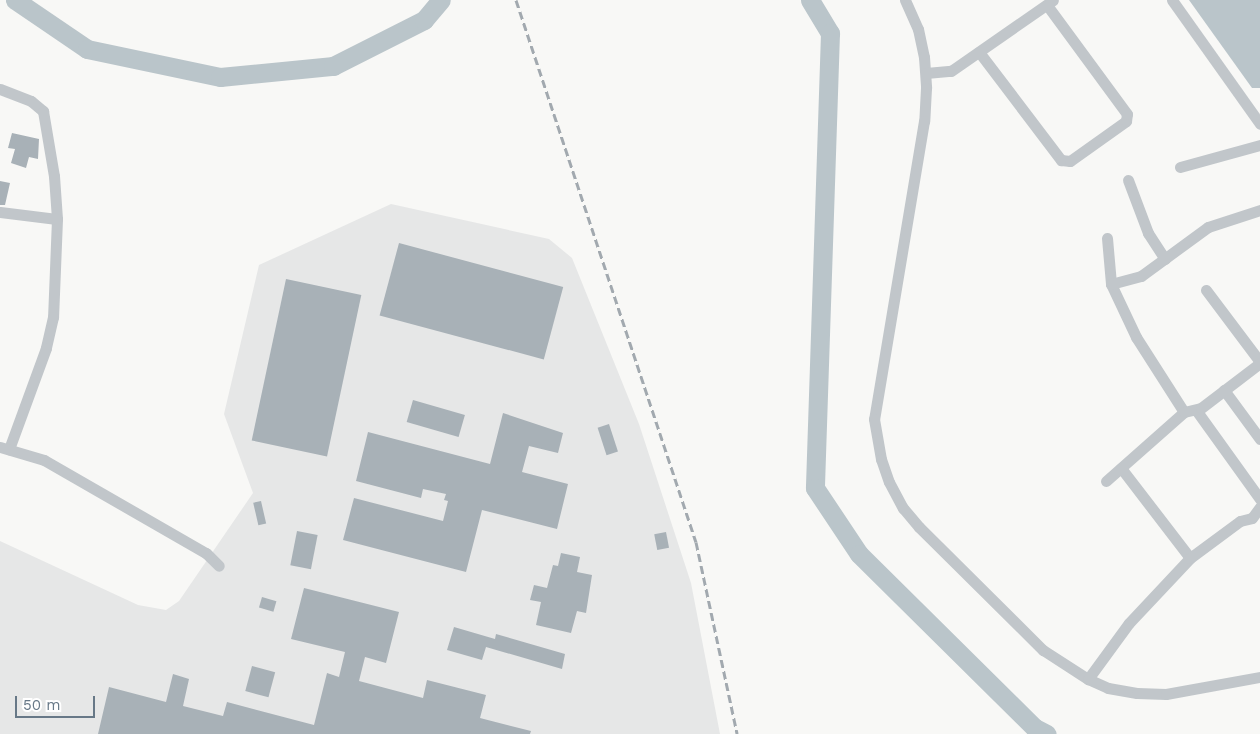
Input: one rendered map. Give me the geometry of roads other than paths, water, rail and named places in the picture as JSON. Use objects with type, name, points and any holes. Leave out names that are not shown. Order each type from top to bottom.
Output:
[{"type":"street","points":[[904,0],[918,29],[926,73],[924,121],[874,418],[881,459],[903,508],[919,527],[1043,650],[1088,679],[1108,688],[1137,693],[1166,694],[1260,677]]},
{"type":"street","points":[[1172,0],[1260,124]]},
{"type":"street","points":[[926,73],[951,71],[1050,2],[1127,114],[1126,121],[1070,161],[1061,160],[979,52]]},
{"type":"street","points":[[0,89],[31,101],[43,111],[54,176],[57,219],[52,317],[46,348],[4,448],[44,460],[206,553],[219,566]]},
{"type":"street","points":[[1180,167],[1260,145]]},
{"type":"street","points":[[1128,180],[1148,233],[1165,259]]},
{"type":"street","points":[[1111,284],[1141,276],[1208,227],[1260,210]]},
{"type":"street","points":[[0,212],[57,219]]},
{"type":"street","points":[[1107,238],[1111,284],[1136,337],[1190,411],[1260,499]]},
{"type":"street","points":[[1106,481],[1190,411],[1224,390],[1260,363],[1206,290]]},
{"type":"street","points":[[1224,390],[1260,439]]},
{"type":"street","points":[[1121,468],[1190,558]]},
{"type":"street","points":[[1088,679],[1129,623],[1190,558],[1240,521],[1252,518],[1260,507]]},
{"type":"waterway","points":[[15,0],[87,49],[220,77],[333,66],[424,20],[441,0]]},
{"type":"waterway","points":[[810,0],[830,33],[815,488],[859,554],[1035,728],[1047,734]]},
{"type":"railway","points":[[516,0],[696,542],[737,734]]}]
